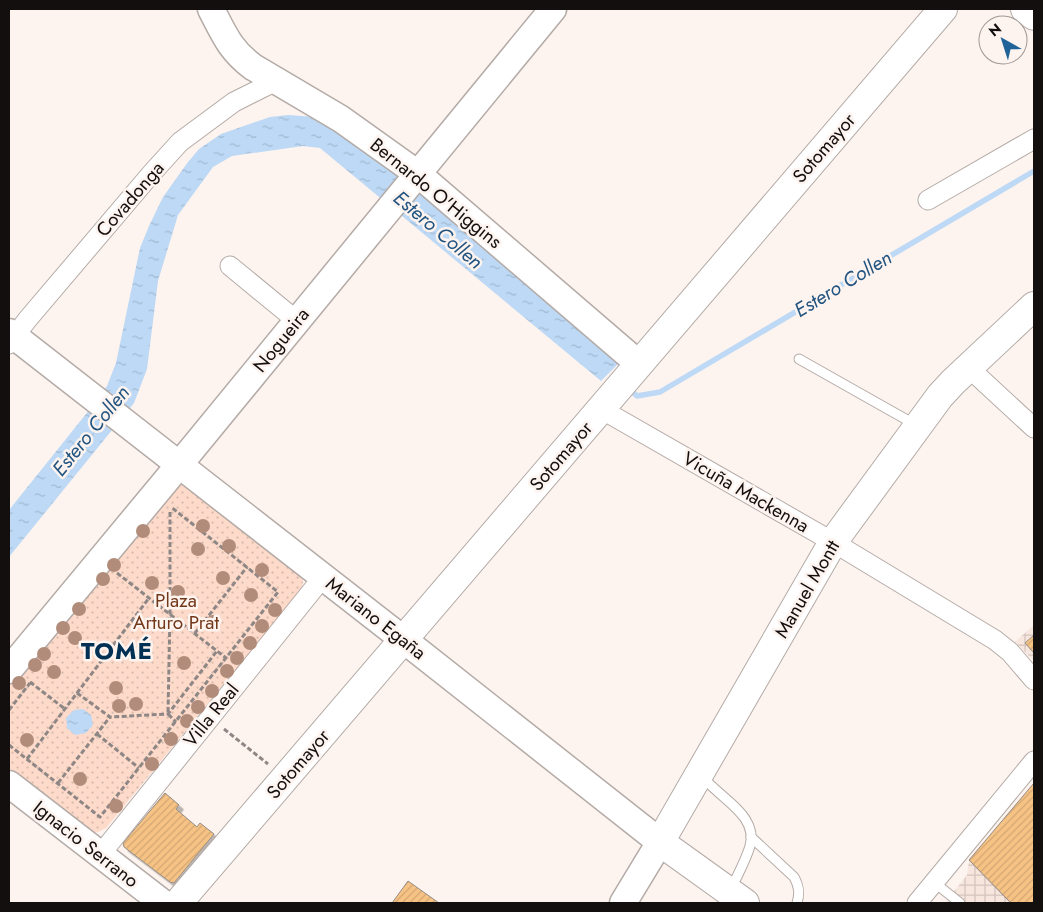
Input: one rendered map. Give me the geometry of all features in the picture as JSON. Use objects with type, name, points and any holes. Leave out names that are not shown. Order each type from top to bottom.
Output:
[{"type":"main road","name":"Bernardo O'Higgins","points":[[211,9],[226,38],[242,59],[253,68],[340,119],[414,178],[636,368]]},
{"type":"main road","name":"Nogueira","points":[[9,670],[553,9]]},
{"type":"main road","name":"Sotomayor","points":[[178,903],[943,9]]},
{"type":"main road","points":[[1025,9],[1034,16]]},
{"type":"main road","name":"Manuel Montt","points":[[623,903],[833,542],[940,396],[1034,306]]},
{"type":"main road","name":"Mariano Egaña","points":[[11,337],[90,395],[323,576],[660,842],[737,898]]},
{"type":"main road","name":"Ignacio Serrano","points":[[9,784],[163,903]]},
{"type":"street","name":"Covadonga","points":[[11,337],[180,142],[234,102],[276,81]]},
{"type":"street","points":[[928,200],[1034,139]]},
{"type":"street","points":[[230,266],[297,321]]},
{"type":"street","points":[[968,368],[1034,428]]},
{"type":"street","name":"Vicuña Mackenna","points":[[608,401],[833,542],[995,640],[1010,652],[1034,680]]},
{"type":"street","name":"Villa Real","points":[[100,855],[323,576]]},
{"type":"street","points":[[918,903],[1034,761]]},
{"type":"lane","points":[[799,359],[919,426]]},
{"type":"lane","points":[[699,774],[744,815],[750,828],[750,846],[737,898]]},
{"type":"lane","points":[[751,837],[794,876],[799,890],[797,903]]},
{"type":"lane","points":[[935,883],[959,903]]},
{"type":"path","points":[[164,514],[170,506]]},
{"type":"path","points":[[9,745],[100,817],[278,592],[170,506]]},
{"type":"path","points":[[168,714],[170,506]]},
{"type":"path","points":[[195,633],[247,567]]},
{"type":"path","points":[[117,573],[226,658]]},
{"type":"path","points":[[27,759],[149,598]]},
{"type":"path","points":[[168,714],[217,651]]},
{"type":"path","points":[[9,710],[30,682],[65,710]]},
{"type":"path","points":[[77,693],[110,716],[168,714],[195,736]]},
{"type":"path","points":[[58,783],[110,716]]},
{"type":"path","points":[[210,717],[286,778]]},
{"type":"path","points":[[96,734],[139,768]]},
{"type":"shaded area","points":[[1034,625],[1034,661],[1015,642]]},
{"type":"shaded area","points":[[1034,783],[1034,903],[945,903],[967,875],[969,860]]},
{"type":"green space","name":"Plaza Arturo Prat","points":[[180,484],[187,486],[302,577],[302,589],[106,828],[91,833],[9,768],[9,684],[169,488]]},
{"type":"water","points":[[288,115],[316,117],[395,168],[621,361],[601,381],[320,148],[303,146],[232,156],[213,167],[178,215],[158,281],[147,369],[134,403],[9,557],[9,510],[107,386],[116,363],[140,248],[163,197],[199,149],[221,134],[270,117]]},
{"type":"water","points":[[83,709],[91,715],[93,725],[86,733],[75,735],[67,728],[66,718],[74,710]]},
{"type":"building","points":[[1034,635],[1034,653],[1025,643]]},
{"type":"building","points":[[1034,783],[1034,903],[1011,903],[969,860]]},
{"type":"building","points":[[165,793],[179,805],[176,809],[197,827],[200,823],[214,834],[174,883],[170,882],[124,847],[123,843]]},
{"type":"building","points":[[408,881],[439,903],[392,903]]},
{"type":"waterway","name":"Estero Collen","points":[[628,388],[637,396],[660,392],[1034,171]]},
{"type":"district","name":"TOMÉ","points":[[117,650]]}]
